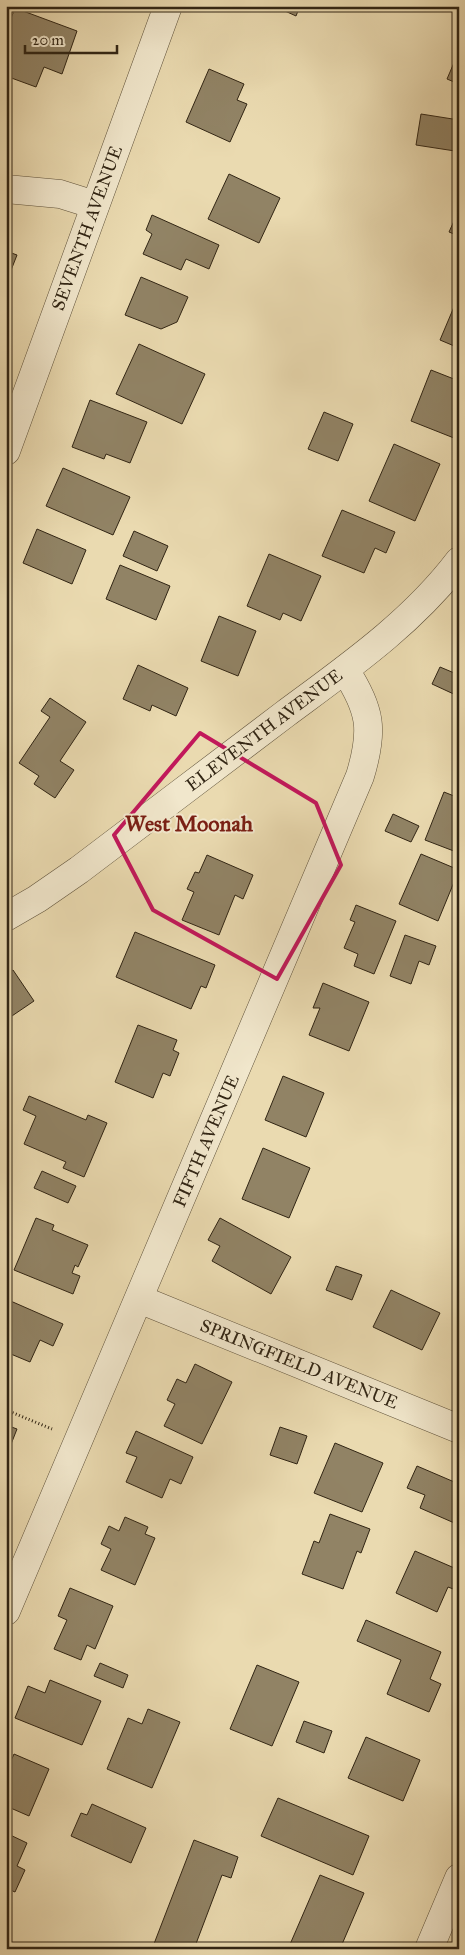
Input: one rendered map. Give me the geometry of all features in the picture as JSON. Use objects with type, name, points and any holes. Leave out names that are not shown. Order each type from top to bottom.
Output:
[{"type":"street","name":"SEVENTH AVENUE","points":[[6,451],[168,6]]},
{"type":"street","points":[[6,189],[60,194],[95,204]]},
{"type":"street","name":"ELEVENTH AVENUE","points":[[6,917],[37,899],[79,870],[345,670],[408,618],[443,582],[459,561]]},
{"type":"street","name":"FIFTH AVENUE","points":[[6,1611],[140,1299],[360,776],[368,751],[368,716],[361,695],[345,670]]},
{"type":"street","name":"SPRINGFIELD AVENUE","points":[[140,1299],[459,1429]]},
{"type":"street","points":[[429,1949],[459,1878]]},
{"type":"path","points":[[6,1410],[78,1441]]},
{"type":"highlighted area","points":[[200,733],[316,803],[341,865],[277,979],[153,910],[114,835]]},
{"type":"building","points":[[274,6],[300,6],[296,16]]},
{"type":"building","points":[[15,8],[77,31],[62,74],[44,67],[36,87],[6,76],[6,58],[9,51],[6,50],[6,31]]},
{"type":"building","points":[[459,51],[459,84],[447,79]]},
{"type":"building","points":[[209,69],[244,84],[237,100],[247,104],[230,142],[186,122]]},
{"type":"building","points":[[421,114],[459,120],[455,151],[416,145]]},
{"type":"building","points":[[229,174],[280,198],[259,243],[208,219]]},
{"type":"building","points":[[459,210],[459,236],[449,232]]},
{"type":"building","points":[[152,215],[219,245],[209,269],[186,259],[181,270],[143,254],[152,234],[146,230]]},
{"type":"building","points":[[6,251],[17,255],[6,283]]},
{"type":"building","points":[[141,277],[188,297],[177,322],[161,329],[125,315]]},
{"type":"building","points":[[459,295],[459,348],[440,340]]},
{"type":"building","points":[[139,344],[205,374],[182,424],[116,394]]},
{"type":"building","points":[[431,370],[459,381],[459,440],[411,421]]},
{"type":"building","points":[[90,400],[147,422],[130,463],[106,454],[104,459],[72,447]]},
{"type":"building","points":[[324,412],[353,424],[338,461],[308,449]]},
{"type":"building","points":[[394,444],[440,464],[415,521],[369,501]]},
{"type":"building","points":[[63,468],[130,497],[113,535],[46,506]]},
{"type":"building","points":[[342,510],[395,532],[386,553],[375,548],[364,573],[322,556]]},
{"type":"building","points":[[37,529],[86,550],[72,584],[23,563]]},
{"type":"building","points":[[134,531],[168,546],[157,571],[123,556]]},
{"type":"building","points":[[269,554],[321,576],[301,621],[283,613],[280,620],[247,606]]},
{"type":"building","points":[[120,565],[170,586],[156,620],[106,599]]},
{"type":"building","points":[[219,616],[256,631],[238,676],[201,661]]},
{"type":"building","points":[[138,665],[188,688],[176,716],[152,705],[150,711],[123,699]]},
{"type":"building","points":[[440,667],[459,675],[458,696],[432,684]]},
{"type":"building","points":[[50,698],[86,722],[60,761],[74,770],[55,798],[34,784],[39,776],[19,763],[50,717],[41,711]]},
{"type":"building","points":[[444,792],[459,798],[459,853],[425,840]]},
{"type":"building","points":[[393,814],[419,826],[411,842],[385,831]]},
{"type":"building","points":[[421,854],[459,870],[438,921],[399,904]]},
{"type":"building","points":[[207,855],[253,875],[243,899],[235,895],[219,935],[182,920],[194,892],[187,889],[195,872],[199,873]]},
{"type":"building","points":[[356,905],[396,921],[374,974],[354,966],[358,954],[344,948],[355,922],[350,920]]},
{"type":"building","points":[[135,932],[215,965],[206,988],[201,986],[191,1009],[116,977]]},
{"type":"building","points":[[405,935],[436,946],[429,965],[419,961],[411,984],[390,976]]},
{"type":"building","points":[[13,970],[34,1001],[6,1020],[6,974]]},
{"type":"building","points":[[323,983],[369,1002],[349,1051],[309,1035],[320,1008],[313,1008]]},
{"type":"building","points":[[138,1025],[177,1040],[173,1050],[179,1053],[170,1076],[163,1073],[153,1098],[115,1082]]},
{"type":"building","points":[[283,1076],[324,1093],[306,1137],[265,1120]]},
{"type":"building","points":[[29,1096],[86,1120],[88,1115],[107,1123],[84,1177],[63,1168],[66,1162],[24,1144],[36,1116],[23,1110]]},
{"type":"building","points":[[263,1148],[310,1168],[289,1218],[242,1199]]},
{"type":"building","points":[[42,1171],[76,1186],[68,1203],[34,1188]]},
{"type":"building","points":[[36,1218],[54,1225],[52,1230],[88,1245],[78,1267],[75,1265],[72,1273],[80,1276],[73,1294],[14,1270]]},
{"type":"building","points":[[220,1218],[291,1257],[271,1294],[212,1261],[220,1246],[208,1240]]},
{"type":"building","points":[[336,1266],[362,1275],[352,1300],[326,1290]]},
{"type":"building","points":[[391,1290],[440,1313],[422,1350],[373,1327]]},
{"type":"building","points":[[6,1299],[63,1324],[53,1346],[40,1340],[30,1362],[6,1352]]},
{"type":"building","points":[[195,1364],[232,1382],[202,1444],[164,1426],[175,1404],[167,1400],[177,1379],[186,1383]]},
{"type":"building","points":[[6,1425],[17,1429],[6,1457]]},
{"type":"building","points":[[280,1427],[307,1436],[297,1464],[270,1455]]},
{"type":"building","points":[[136,1431],[193,1457],[181,1484],[170,1479],[162,1498],[126,1482],[137,1457],[126,1453]]},
{"type":"building","points":[[335,1443],[383,1463],[362,1512],[314,1493]]},
{"type":"building","points":[[417,1466],[459,1484],[459,1525],[420,1508],[425,1495],[407,1488]]},
{"type":"building","points":[[330,1514],[370,1529],[361,1553],[357,1551],[343,1589],[302,1574],[314,1541],[319,1543]]},
{"type":"building","points":[[125,1517],[148,1527],[145,1534],[155,1538],[135,1585],[101,1570],[111,1549],[101,1544],[109,1526],[119,1531]]},
{"type":"building","points":[[415,1551],[459,1570],[459,1583],[456,1590],[448,1587],[437,1612],[396,1593]]},
{"type":"building","points":[[70,1588],[113,1606],[95,1649],[87,1645],[81,1660],[54,1649],[67,1620],[58,1616]]},
{"type":"building","points":[[366,1620],[441,1652],[430,1679],[441,1684],[429,1712],[387,1694],[401,1660],[357,1641]]},
{"type":"building","points":[[100,1663],[128,1675],[123,1688],[94,1676]]},
{"type":"building","points":[[257,1665],[299,1682],[272,1746],[230,1729]]},
{"type":"building","points":[[50,1680],[101,1701],[82,1745],[15,1718],[28,1686],[45,1693]]},
{"type":"building","points":[[148,1709],[180,1722],[152,1788],[107,1769],[128,1718],[142,1724]]},
{"type":"building","points":[[304,1721],[332,1731],[324,1753],[296,1742]]},
{"type":"building","points":[[366,1737],[420,1760],[403,1801],[348,1778]]},
{"type":"building","points":[[14,1754],[49,1769],[29,1816],[6,1806],[6,1772]]},
{"type":"building","points":[[278,1798],[369,1836],[353,1875],[261,1836]]},
{"type":"building","points":[[92,1804],[146,1828],[131,1863],[71,1836],[81,1813],[87,1815]]},
{"type":"building","points":[[6,1833],[27,1843],[17,1866],[25,1870],[15,1892],[6,1888]]},
{"type":"building","points":[[194,1840],[238,1857],[231,1878],[222,1875],[194,1949],[152,1949]]},
{"type":"building","points":[[320,1875],[364,1893],[340,1949],[288,1949]]},
{"type":"district","name":"West Moonah","points":[[189,823]]}]
